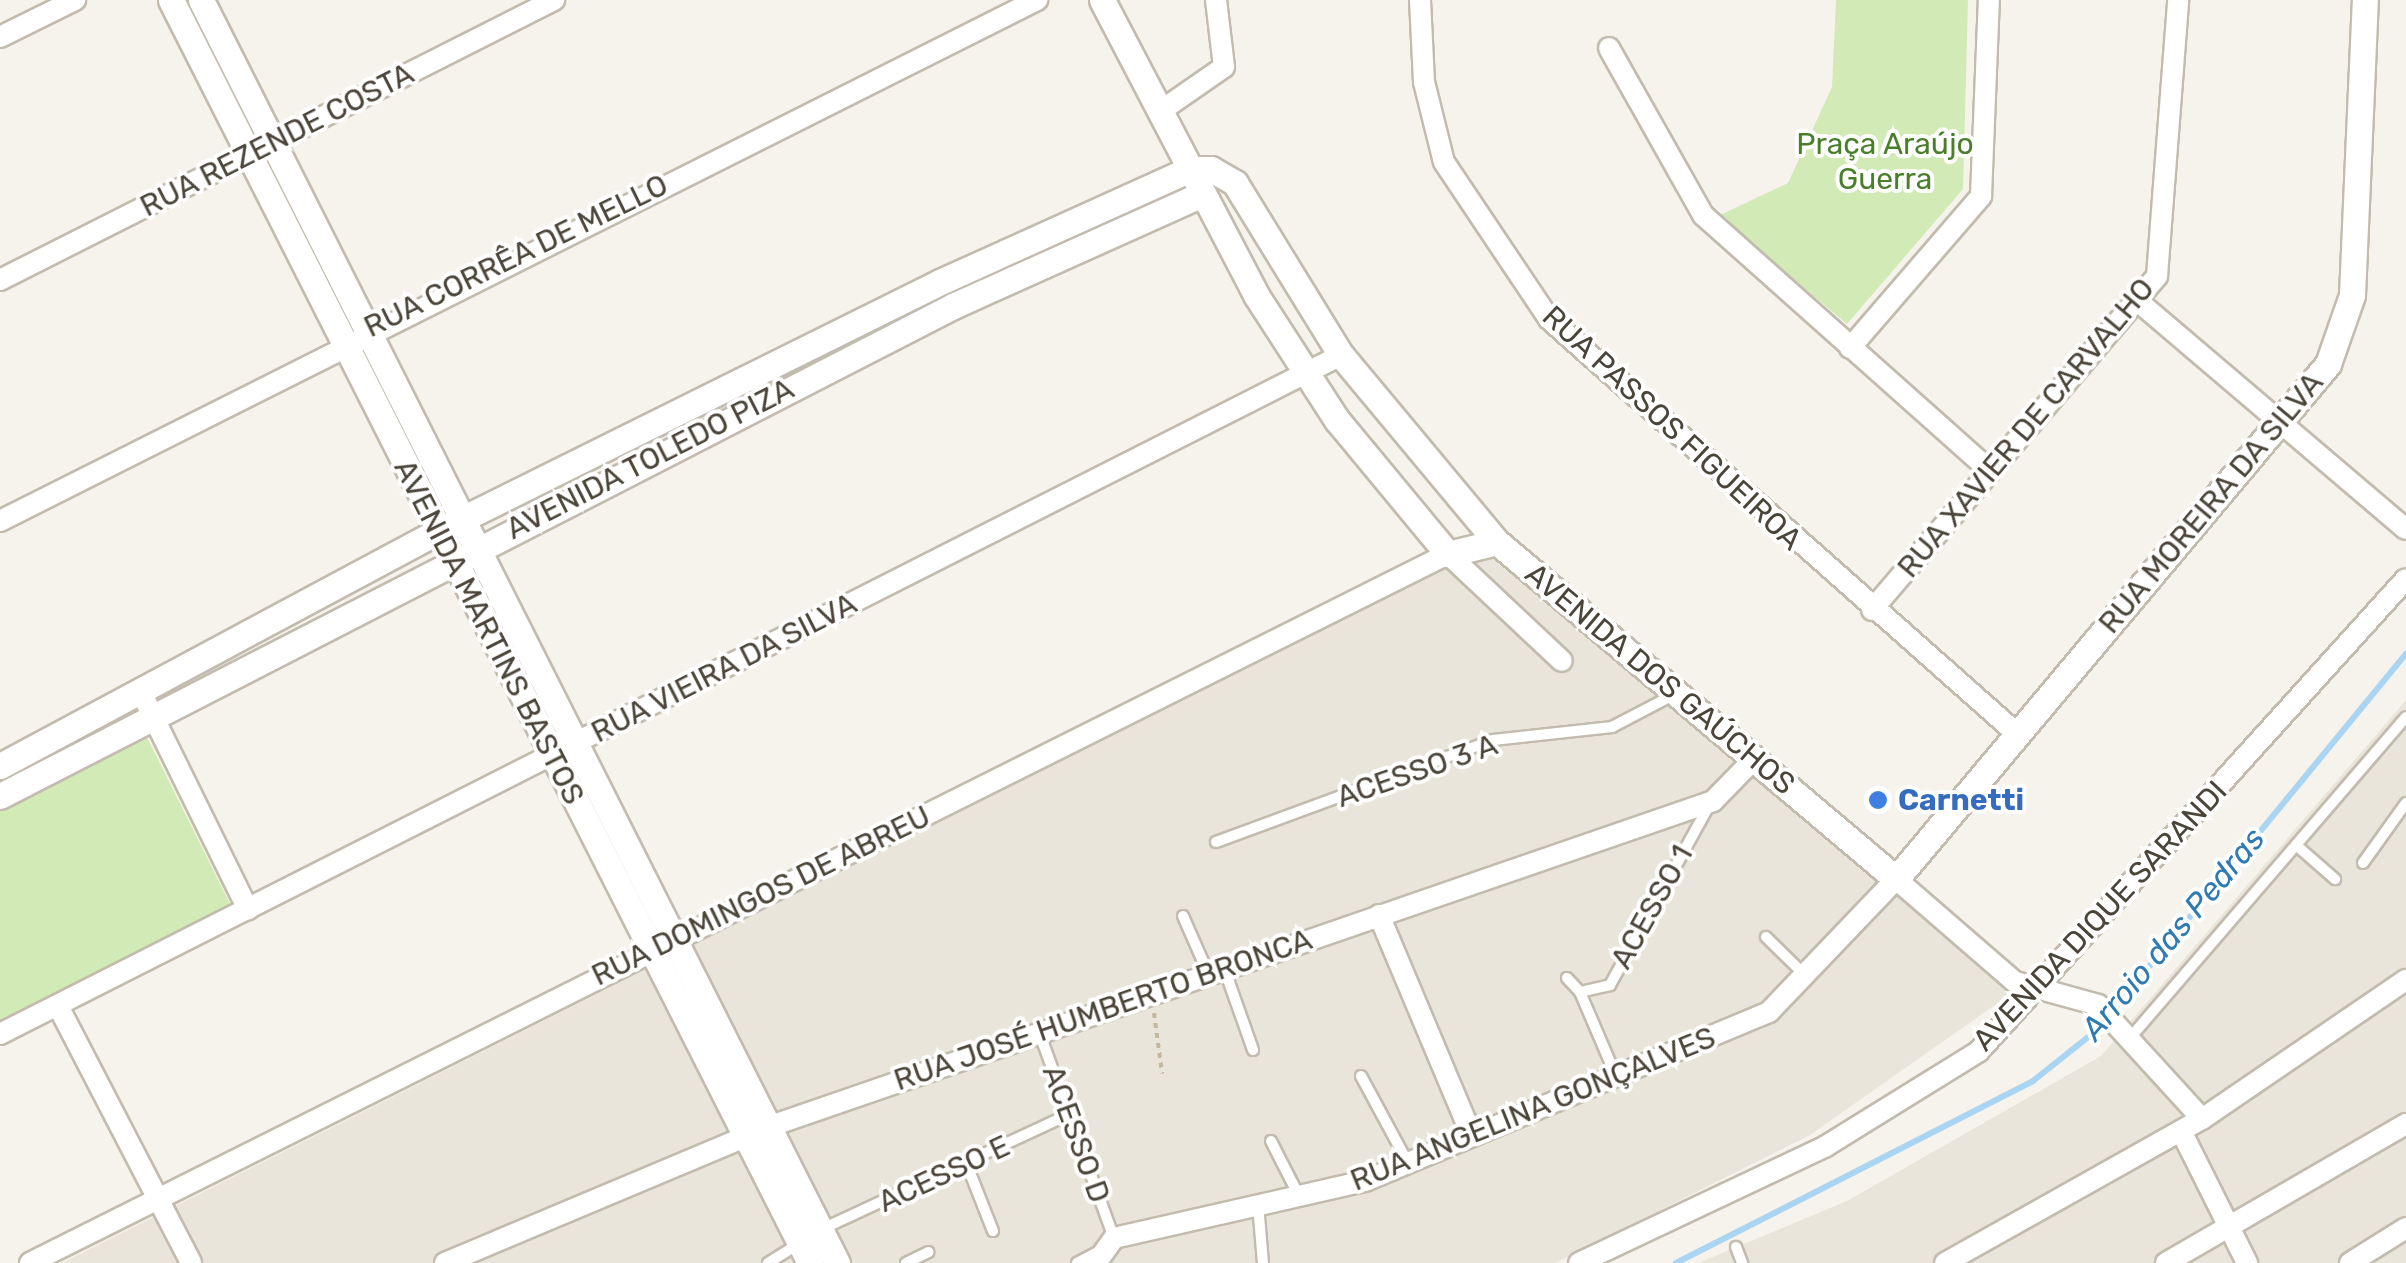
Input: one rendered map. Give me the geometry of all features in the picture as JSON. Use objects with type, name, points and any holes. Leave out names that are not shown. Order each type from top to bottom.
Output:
[{"type":"street","points":[[0,37],[75,0]]},
{"type":"street","name":"AVENIDA MARTINS BASTOS","points":[[172,0],[246,155],[651,950],[757,1132]]},
{"type":"street","name":"AVENIDA MARTINS BASTOS","points":[[201,0],[675,938],[810,1246],[837,1263]]},
{"type":"street","name":"RUA REZENDE COSTA","points":[[0,280],[554,0]]},
{"type":"street","name":"RUA CORRÊA DE MELLO","points":[[0,521],[342,342],[1037,0]]},
{"type":"street","name":"AVENIDA DOS GAÚCHOS","points":[[1102,0],[1202,194],[1305,376],[1448,554],[1562,661]]},
{"type":"street","points":[[1162,110],[1221,74],[1226,41],[1216,0]]},
{"type":"street","name":"RUA PASSOS FIGUEIROA","points":[[1420,0],[1424,82],[1444,162],[1519,282],[1581,351],[2015,732]]},
{"type":"street","points":[[1850,348],[1980,196],[1989,0]]},
{"type":"street","name":"RUA XAVIER DE CARVALHO","points":[[1872,610],[2140,302],[2157,276],[2168,223],[2178,0]]},
{"type":"street","name":"RUA MOREIRA DA SILVA","points":[[1896,879],[2015,732],[2281,424],[2328,364],[2352,295],[2366,0]]},
{"type":"street","points":[[1608,48],[1703,214],[1990,470]]},
{"type":"street","name":"AVENIDA DOS GAÚCHOS","points":[[1190,169],[1234,182],[1341,356],[1496,542],[1755,758],[2004,974],[2036,989],[2098,1005],[2202,1119]]},
{"type":"street","name":"AVENIDA TOLEDO PIZA","points":[[0,796],[438,531],[940,282],[1190,169]]},
{"type":"street","name":"AVENIDA TOLEDO PIZA","points":[[0,766],[148,705],[453,558],[952,306],[1202,194]]},
{"type":"street","points":[[940,282],[952,306]]},
{"type":"street","points":[[2140,302],[2406,529]]},
{"type":"street","name":"RUA VIEIRA DA SILVA","points":[[0,1034],[1341,356]]},
{"type":"street","points":[[704,401],[716,425]]},
{"type":"street","points":[[387,434],[413,420]]},
{"type":"street","points":[[416,488],[440,473]]},
{"type":"street","name":"RUA DOMINGOS DE ABREU","points":[[30,1263],[1448,554],[1496,542]]},
{"type":"street","name":"AVENIDA DIQUE SARANDI","points":[[1579,1263],[1870,1122],[1978,1051],[2406,579]]},
{"type":"street","points":[[148,705],[248,909]]},
{"type":"street","name":"RUA JOSÉ HUMBERTO BRONCA","points":[[445,1263],[468,1258],[757,1132],[1039,1030],[1712,802],[1755,758]]},
{"type":"street","name":"RUA ANGELINA GONÇALVES","points":[[1114,1238],[1299,1196],[1408,1163],[1769,1012],[1807,977],[1896,879]]},
{"type":"street","points":[[1379,915],[1472,1136]]},
{"type":"street","points":[[1945,1263],[2202,1119],[2406,980]]},
{"type":"street","points":[[58,1006],[192,1263]]},
{"type":"street","points":[[2166,1263],[2406,1124]]},
{"type":"street","points":[[2181,1131],[2246,1263]]},
{"type":"street","points":[[2350,1263],[2406,1228]]},
{"type":"street","points":[[1096,1258],[1114,1238]]},
{"type":"lane","name":"ACESSO 3 A","points":[[1216,842],[1493,740],[1612,727],[1676,693]]},
{"type":"lane","points":[[2127,1035],[2406,717]]},
{"type":"lane","name":"ACESSO 1","points":[[1580,992],[1610,985],[1712,802]]},
{"type":"lane","points":[[2363,863],[2406,803]]},
{"type":"lane","points":[[2296,845],[2335,879]]},
{"type":"lane","points":[[1183,916],[1216,970],[1254,1050]]},
{"type":"lane","points":[[1766,938],[1807,977]]},
{"type":"lane","name":"ACESSO 1","points":[[1567,978],[1580,992],[1616,1076]]},
{"type":"lane","name":"ACESSO D","points":[[1039,1030],[1114,1238]]},
{"type":"lane","points":[[1361,1076],[1408,1163]]},
{"type":"lane","name":"ACESSO E","points":[[768,1263],[810,1246],[1068,1115]]},
{"type":"lane","points":[[1272,1141],[1299,1196]]},
{"type":"lane","points":[[967,1165],[993,1232]]},
{"type":"lane","points":[[1258,1203],[1263,1263]]},
{"type":"lane","points":[[1736,1248],[1742,1263]]},
{"type":"lane","points":[[906,1263],[929,1252]]},
{"type":"lane","points":[[1077,1263],[1096,1258]]},
{"type":"path","points":[[1151,992],[1162,1073]]},
{"type":"shaded area","points":[[1487,547],[2012,993],[1810,1135],[1555,1263],[62,1263]]},
{"type":"shaded area","points":[[2406,700],[2406,1263],[1698,1263],[1847,1201],[2101,1056]]},
{"type":"green space","name":"Praça Araújo Guerra","points":[[1836,0],[1968,0],[1963,189],[1847,324],[1718,216],[1788,183],[1832,87]]},
{"type":"green space","points":[[143,729],[233,910],[0,1026],[0,800]]},
{"type":"waterway","name":"Arroio das Pedras","points":[[1676,1263],[2033,1081],[2097,1030],[2406,654]]},
{"type":"place","name":"Carnetti","points":[[1878,800]]}]
